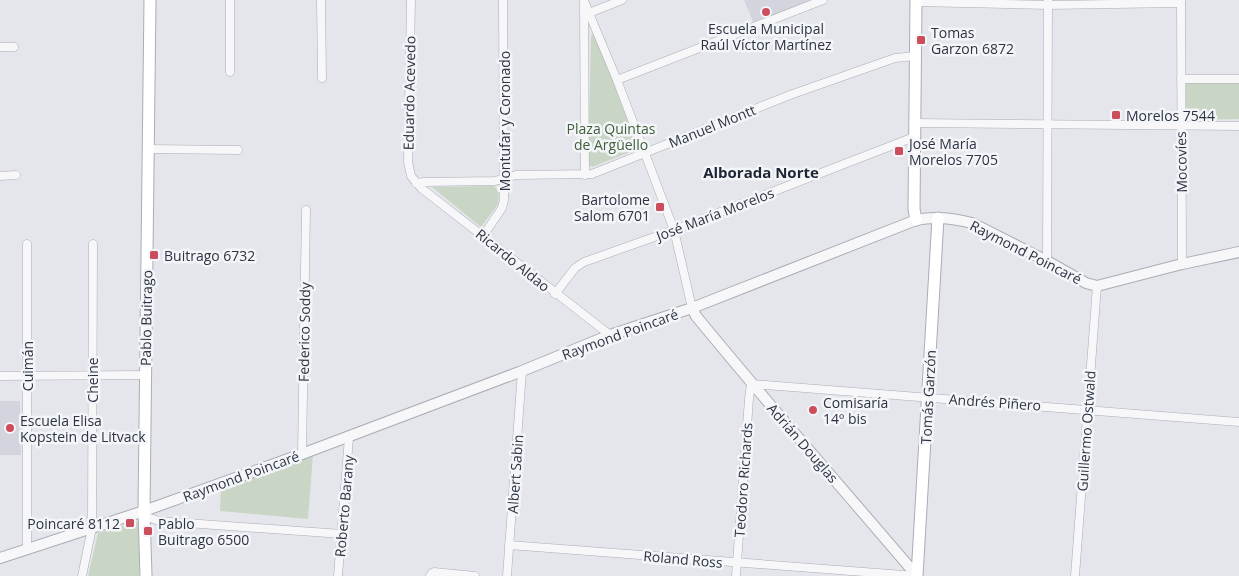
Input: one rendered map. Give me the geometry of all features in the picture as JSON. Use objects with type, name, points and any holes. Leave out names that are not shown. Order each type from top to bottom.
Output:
[{"type":"main road","name":"Pablo Buitrago","points":[[146,576],[144,514],[150,0]]},
{"type":"main road","points":[[916,1],[914,123],[914,209],[916,220]]},
{"type":"main road","name":"Tomás Garzón","points":[[917,576],[938,218]]},
{"type":"street","points":[[230,0],[230,72]]},
{"type":"street","points":[[321,0],[322,78]]},
{"type":"street","name":"Eduardo Acevedo","points":[[410,0],[408,162],[411,176],[416,183]]},
{"type":"street","name":"Montufar y Coronado","points":[[483,236],[502,208],[504,200],[503,0]]},
{"type":"street","points":[[584,0],[617,80],[674,230],[692,308]]},
{"type":"street","points":[[584,0],[585,175]]},
{"type":"street","points":[[589,13],[622,0]]},
{"type":"street","points":[[617,80],[824,0]]},
{"type":"street","points":[[916,1],[1048,3],[1181,2]]},
{"type":"street","name":"Mocovíes","points":[[1181,2],[1182,264]]},
{"type":"street","points":[[1047,261],[1048,3]]},
{"type":"street","points":[[0,47],[14,47]]},
{"type":"street","name":"Manuel Montt","points":[[416,183],[495,181],[516,174],[585,175],[790,95],[895,58],[915,56]]},
{"type":"street","points":[[1181,79],[1239,79]]},
{"type":"street","points":[[914,123],[1239,126]]},
{"type":"street","name":"José María Morelos","points":[[555,294],[579,264],[674,230],[914,137]]},
{"type":"street","points":[[147,149],[238,150]]},
{"type":"street","points":[[0,176],[16,175]]},
{"type":"street","name":"Ricardo Aldao","points":[[416,183],[610,336]]},
{"type":"street","name":"Federico Soddy","points":[[302,454],[306,210]]},
{"type":"street","name":"Raymond Poincaré","points":[[0,558],[92,528],[144,514],[610,336],[692,308],[916,220],[959,219],[972,223],[1086,283],[1097,286],[1182,264],[1239,252]]},
{"type":"street","name":"Cuimán","points":[[27,244],[27,549]]},
{"type":"street","name":"Cheine","points":[[82,576],[92,528],[93,244]]},
{"type":"street","name":"Guillermo Ostwald","points":[[1075,576],[1097,286]]},
{"type":"street","name":"Adrián Douglas","points":[[692,308],[696,316],[752,384],[815,455],[917,576]]},
{"type":"street","name":"Albert Sabin","points":[[507,576],[522,371]]},
{"type":"street","points":[[0,376],[145,375]]},
{"type":"street","name":"Andrés Piñero","points":[[752,384],[1239,422]]},
{"type":"street","name":"Teodoro Richards","points":[[736,576],[749,399],[752,384]]},
{"type":"street","name":"Roberto Barany","points":[[338,576],[349,437]]},
{"type":"street","points":[[144,514],[159,521],[342,534]]},
{"type":"street","name":"Roland Ross","points":[[509,545],[917,576]]},
{"type":"street","points":[[430,576],[434,572],[476,576]]},
{"type":"shaded area","name":"Escuela Municipal Raúl Víctor Martínez","points":[[744,0],[815,0],[754,24]]},
{"type":"shaded area","name":"Escuela Elisa Kopstein de Litvack","points":[[0,401],[20,401],[21,455],[0,455]]},
{"type":"green space","name":"Plaza Quintas de Argüello","points":[[593,34],[596,35],[638,146],[635,150],[592,167],[588,164],[591,36]]},
{"type":"green space","points":[[1239,82],[1239,119],[1186,120],[1186,83]]},
{"type":"green space","points":[[494,186],[499,192],[498,204],[481,227],[432,187]]},
{"type":"green space","points":[[313,454],[308,519],[220,511],[221,488]]},
{"type":"green space","points":[[139,521],[139,576],[88,576],[98,533]]},
{"type":"place","name":"Escuela Municipal Raúl Víctor Martínez","points":[[766,12]]},
{"type":"place","name":"Tomas Garzon 6872","points":[[921,40]]},
{"type":"place","name":"Morelos 7544","points":[[1116,115]]},
{"type":"place","name":"José María Morelos 7705","points":[[899,151]]},
{"type":"place","name":"Bartolome Salom 6701","points":[[660,207]]},
{"type":"place","name":"Buitrago 6732","points":[[154,255]]},
{"type":"place","name":"Comisaría 14º bis","points":[[813,410]]},
{"type":"place","name":"Escuela Elisa Kopstein de Litvack","points":[[10,428]]},
{"type":"place","name":"Poincaré 8112","points":[[130,523]]},
{"type":"place","name":"Pablo Buitrago 6500","points":[[148,531]]},
{"type":"district","name":"Alborada Norte","points":[[761,172]]}]
